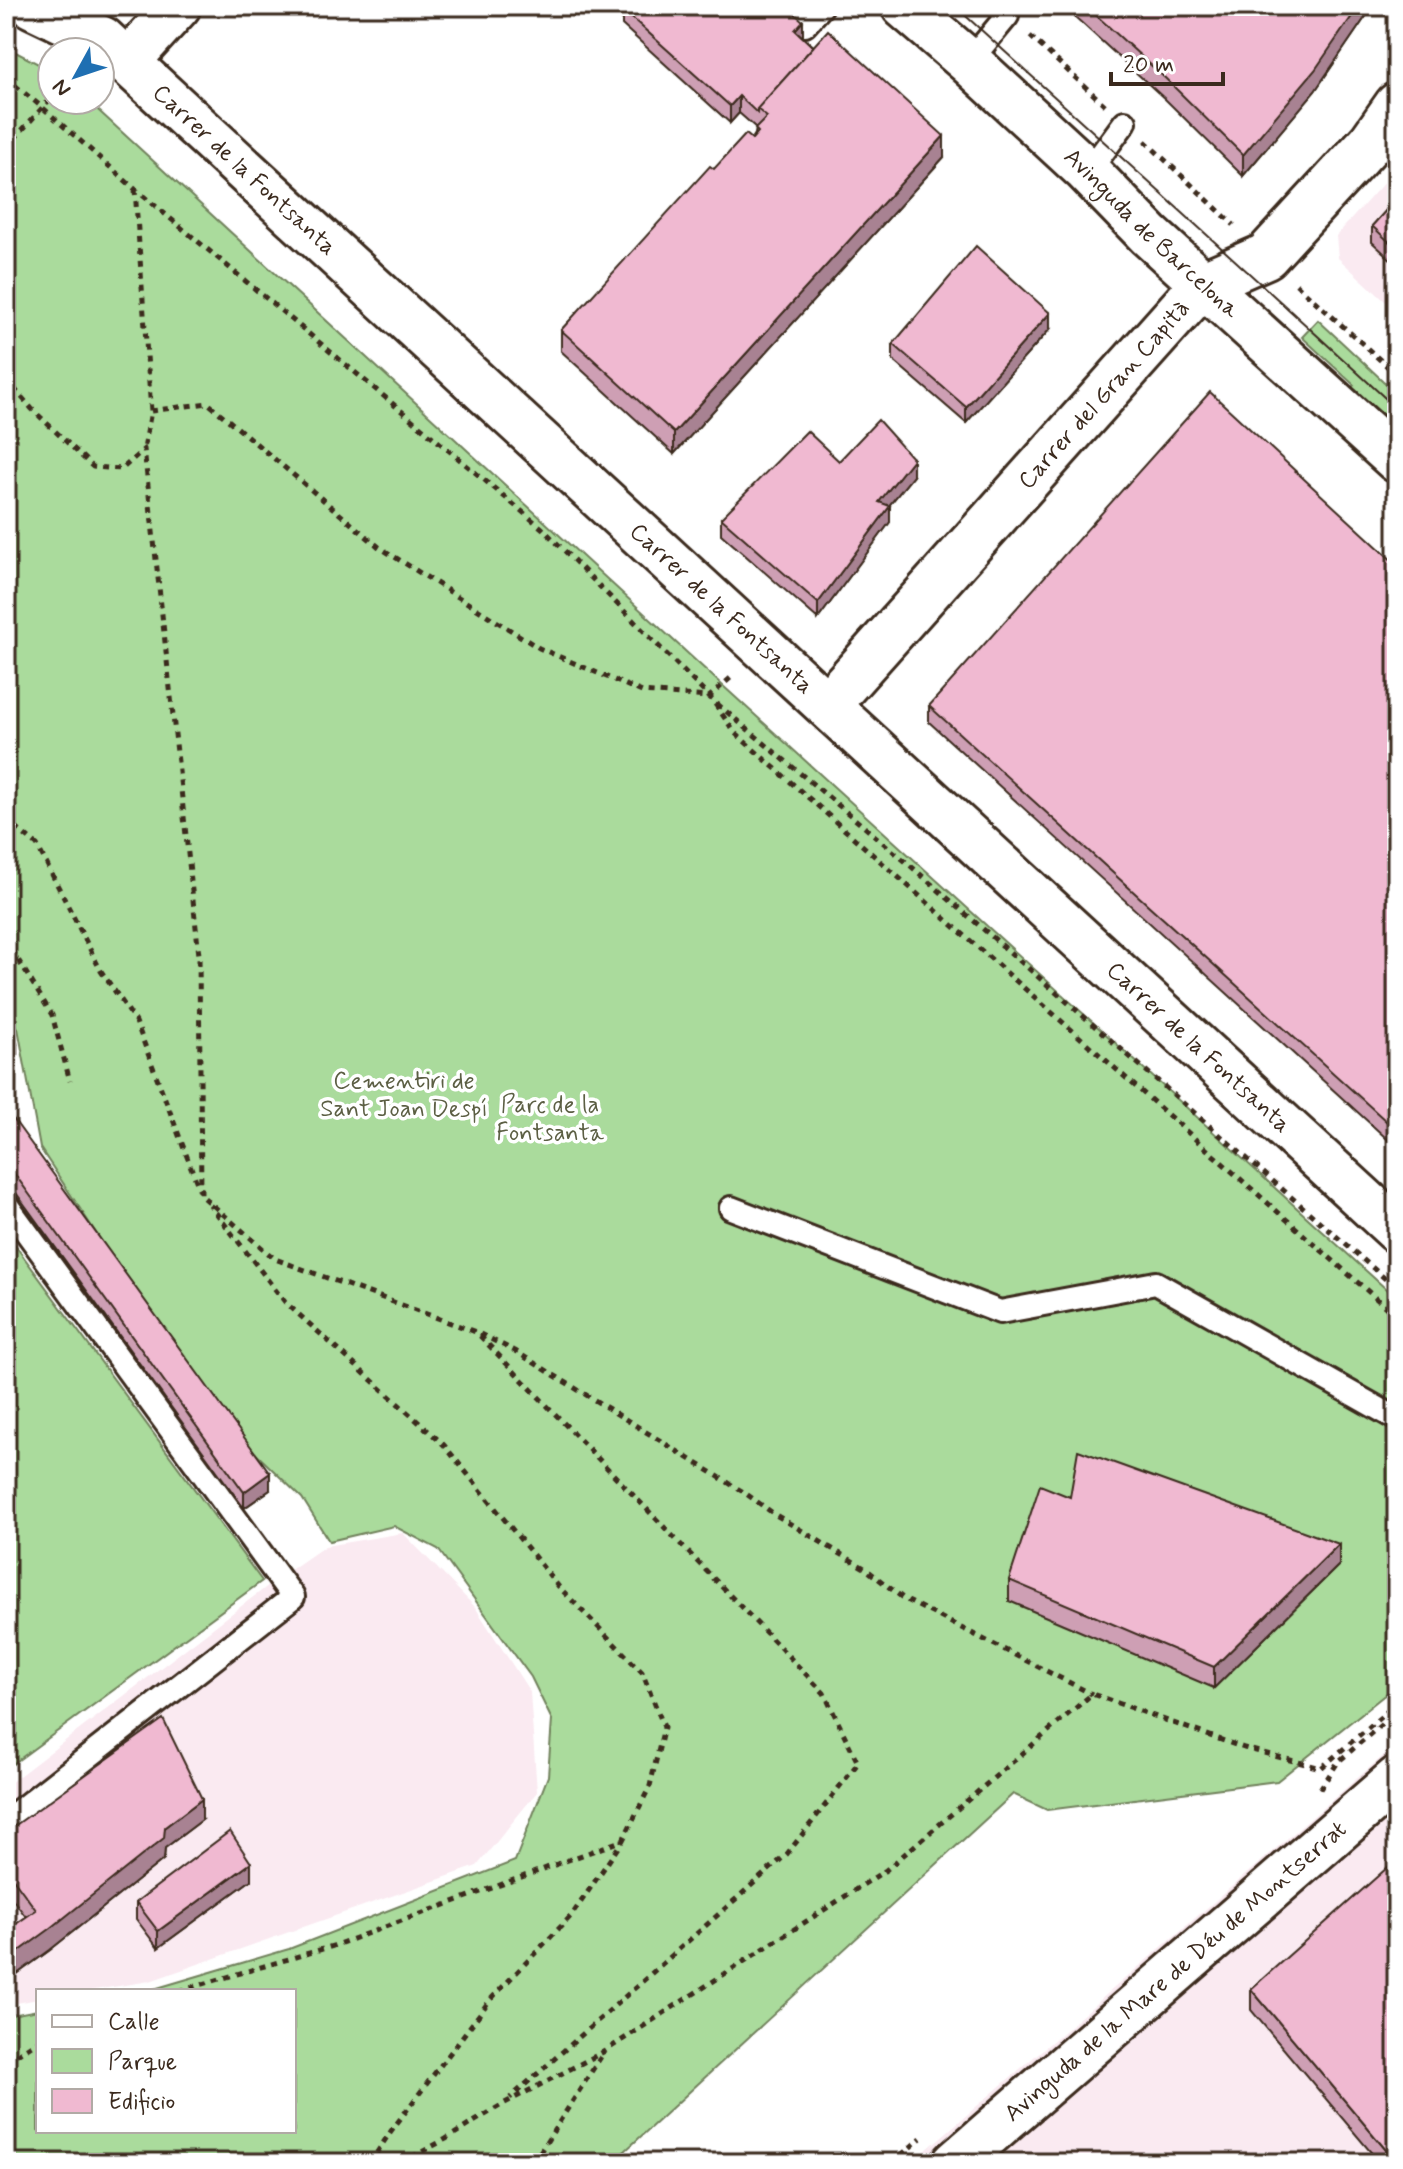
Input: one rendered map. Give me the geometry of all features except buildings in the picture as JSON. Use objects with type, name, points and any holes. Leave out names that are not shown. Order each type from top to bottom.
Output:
[{"type":"street","name":"Carrer de la Fontsanta","points":[[33,6],[102,39],[1397,1230]]},
{"type":"street","points":[[127,62],[178,6]]},
{"type":"street","name":"Avinguda de Barcelona","points":[[904,6],[969,62],[1085,169],[1149,235],[1397,460]]},
{"type":"street","name":"Carrer del Gran Capità","points":[[827,705],[1204,283],[1266,256],[1371,142],[1397,105]]},
{"type":"street","name":"Avinguda de la Mare de Déu de Montserrat","points":[[955,2163],[1397,1779]]},
{"type":"lane","points":[[777,6],[797,25],[805,25],[822,6]]},
{"type":"lane","points":[[969,62],[1007,16]]},
{"type":"lane","points":[[1085,169],[1100,156],[1125,122]]},
{"type":"lane","points":[[6,1204],[293,1597],[6,1821]]},
{"type":"lane","points":[[731,1208],[1000,1312],[1156,1283],[1397,1419]]},
{"type":"path","points":[[1007,16],[1397,375]]},
{"type":"path","points":[[6,78],[36,102]]},
{"type":"path","points":[[6,148],[36,116]]},
{"type":"path","points":[[52,116],[135,189],[542,528],[709,697],[905,861],[1397,1289]]},
{"type":"path","points":[[135,189],[151,411],[144,449],[199,955],[201,1195],[275,1259],[476,1332],[528,1359],[866,1569],[904,1599],[1092,1694],[1244,1748],[1321,1768],[1397,1703]]},
{"type":"path","points":[[6,379],[32,409],[93,467],[122,469],[144,449]]},
{"type":"path","points":[[151,411],[208,403],[379,547],[539,648],[642,692],[709,697],[735,733],[1397,1317]]},
{"type":"path","points":[[6,820],[37,845],[101,971],[136,1022],[201,1195],[285,1302],[444,1445],[559,1587],[642,1672],[664,1727],[650,1786],[623,1840],[572,1915],[490,2000],[370,2163]]},
{"type":"path","points":[[6,940],[52,1015],[70,1081]]},
{"type":"path","points":[[6,954],[19,961]]},
{"type":"path","points":[[476,1332],[824,1693],[858,1763],[787,1854],[503,2104]]},
{"type":"path","points":[[401,2163],[503,2104],[605,2051],[886,1870],[1092,1694]]},
{"type":"path","points":[[186,1989],[333,1946],[623,1840]]},
{"type":"path","points":[[6,2061],[36,2042]]},
{"type":"path","points":[[533,2163],[605,2051]]},
{"type":"shaded area","points":[[1397,168],[1397,312],[1338,258],[1336,236]]},
{"type":"shaded area","points":[[403,1533],[475,1607],[530,1692],[537,1792],[477,1866],[150,1981],[100,1989],[36,1989],[36,1999],[6,2005],[6,1786],[273,1582],[325,1546]]},
{"type":"shaded area","points":[[1397,1744],[1397,2163],[911,2163]]},
{"type":"green space","name":"Parc de la Fontsanta","points":[[6,47],[36,63],[36,116],[104,116],[722,685],[1397,1299],[1397,1685],[1277,1781],[1047,1810],[1013,1794],[612,2163],[6,2163],[6,2016],[36,2010],[36,2133],[296,2133],[296,1989],[154,1989],[289,1949],[515,1861],[548,1776],[552,1720],[531,1677],[438,1549],[394,1526],[329,1541],[302,1498],[249,1447],[135,1292],[40,1148],[18,1028],[6,1013]]},
{"type":"green space","points":[[1318,320],[1397,394],[1397,410],[1382,426],[1347,393],[1354,385],[1302,337]]},
{"type":"green space","points":[[9,1237],[262,1581],[6,1769],[6,1240]]},
{"type":"tram line","points":[[955,6],[1397,409]]},
{"type":"park label","name":"Cementiri de Sant Joan Despí","points":[[404,1095]]}]
